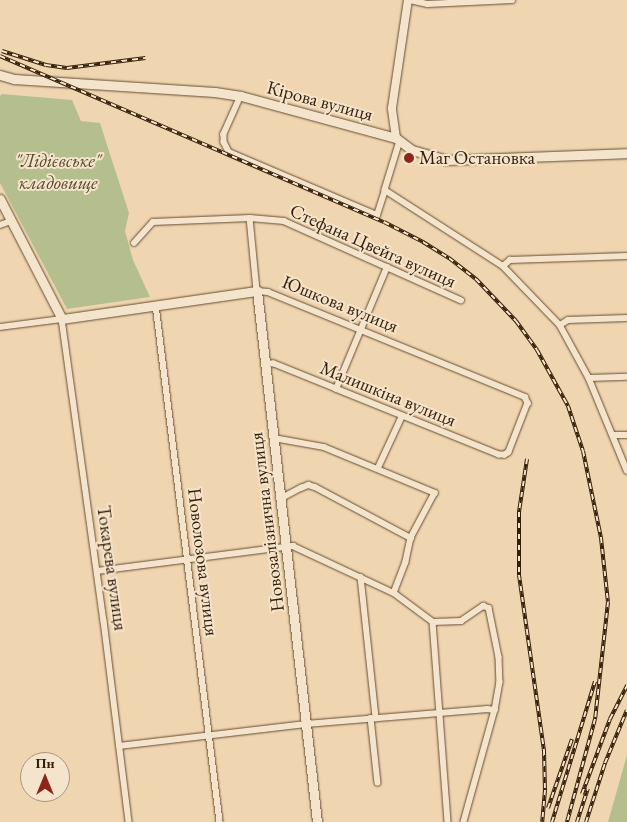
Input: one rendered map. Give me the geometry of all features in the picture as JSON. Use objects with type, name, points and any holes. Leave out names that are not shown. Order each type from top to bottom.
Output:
[{"type":"main road","name":"Кірова вулиця","points":[[1,76],[14,79],[215,92],[241,96],[398,140],[412,150],[446,160],[627,153]]},
{"type":"main road","points":[[0,199],[62,318]]},
{"type":"main road","name":"Юшкова вулиця","points":[[62,318],[257,291]]},
{"type":"main road","name":"Новозалізнична вулиця","points":[[257,291],[317,822]]},
{"type":"street","points":[[241,96],[224,134],[224,142],[229,152],[377,215],[398,140],[392,108],[409,0],[428,4],[512,0]]},
{"type":"street","points":[[385,190],[503,266],[560,325],[589,378],[627,470]]},
{"type":"street","name":"Стефана Цвейга вулиця","points":[[134,243],[153,222],[250,218],[284,221],[461,300]]},
{"type":"street","name":"Новозалізнична вулиця","points":[[250,218],[257,291]]},
{"type":"street","points":[[0,225],[12,222]]},
{"type":"street","points":[[503,266],[510,260],[627,256]]},
{"type":"street","points":[[336,389],[386,267]]},
{"type":"street","name":"Юшкова вулиця","points":[[257,291],[264,290],[527,399],[528,406],[509,452],[505,455],[499,455]]},
{"type":"street","name":"Новолозова вулиця","points":[[156,305],[220,822]]},
{"type":"street","points":[[0,327],[62,318]]},
{"type":"street","name":"Токарева вулиця","points":[[62,318],[129,822]]},
{"type":"street","points":[[560,325],[568,320],[627,318]]},
{"type":"street","name":"Малишкіна вулиця","points":[[266,364],[274,364],[499,455]]},
{"type":"street","points":[[589,378],[627,377]]},
{"type":"street","points":[[378,468],[402,416]]},
{"type":"street","points":[[614,435],[627,435]]},
{"type":"street","points":[[274,438],[324,447],[378,468],[435,494],[411,538],[406,562],[394,593]]},
{"type":"street","points":[[280,498],[308,485],[315,487],[411,538]]},
{"type":"street","points":[[97,571],[287,546],[299,548],[394,593],[433,622],[461,621],[483,606],[489,608],[499,657],[500,682],[495,710],[464,822]]},
{"type":"street","points":[[361,578],[378,783]]},
{"type":"street","points":[[433,622],[448,822]]},
{"type":"street","points":[[119,746],[306,724],[440,712],[495,710]]},
{"type":"green space","name":"\"Лідієвське\" кладовище","points":[[2,94],[72,100],[81,121],[100,123],[129,213],[125,231],[133,260],[150,297],[67,309],[0,183],[0,96]]},
{"type":"green space","points":[[627,755],[627,822],[608,822]]},
{"type":"railway","points":[[2,51],[46,65],[67,68],[145,58]]},
{"type":"railway","points":[[0,56],[384,222],[423,242],[449,258],[476,279],[516,321],[537,350],[568,406],[583,451],[601,538],[608,602],[595,719],[567,822]]},
{"type":"railway","points":[[527,459],[519,512],[519,575],[544,750],[545,790],[542,822]]},
{"type":"railway","points":[[552,822],[595,681]]},
{"type":"railway","points":[[582,794],[610,719],[627,685]]},
{"type":"railway","points":[[586,822],[605,763],[627,710]]},
{"type":"railway","points":[[548,808],[572,739]]},
{"type":"railway","points":[[577,822],[588,789]]},
{"type":"place","name":"Маг Остановка","points":[[409,158]]}]
